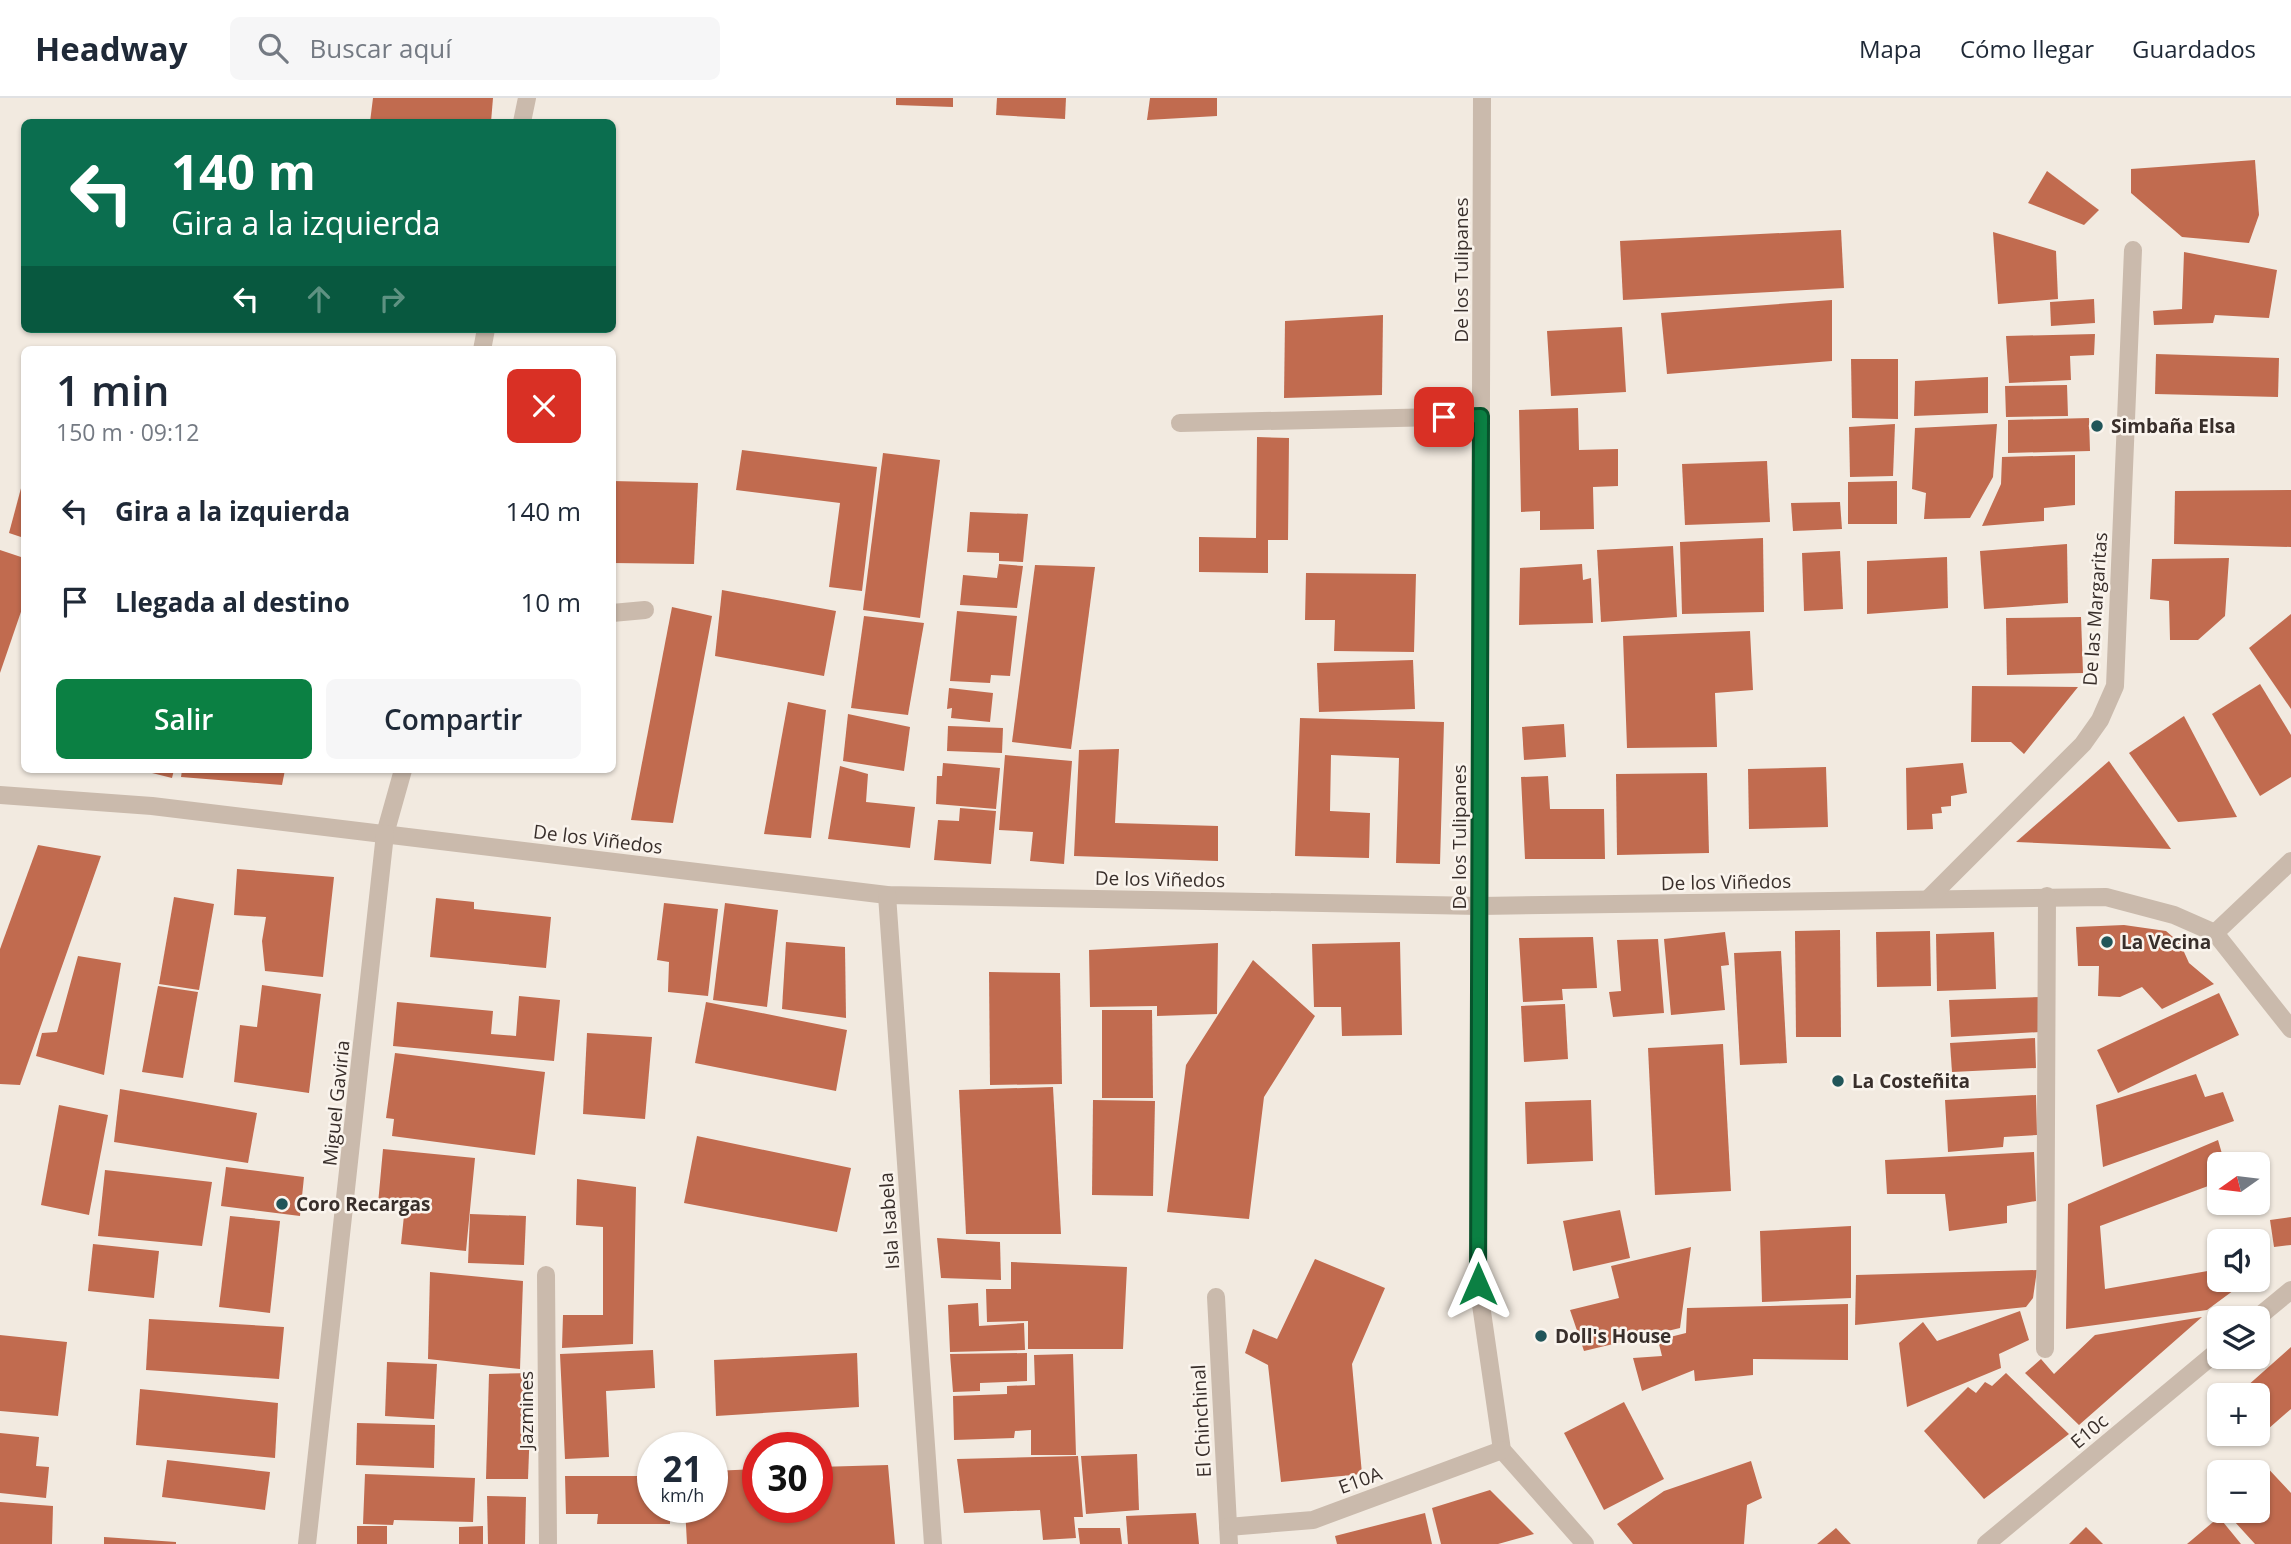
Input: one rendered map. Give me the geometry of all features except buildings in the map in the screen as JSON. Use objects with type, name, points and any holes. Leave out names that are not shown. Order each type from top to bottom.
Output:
[{"type":"street","points":[[523,119],[527,98]]},
{"type":"street","name":"De los Tulipanes","points":[[1482,98],[1478,1284],[1502,1450]]},
{"type":"street","name":"De las Margaritas","points":[[1928,900],[2084,744],[2101,720],[2115,685],[2133,250]]},
{"type":"street","points":[[1180,423],[1481,416]]},
{"type":"street","points":[[616,613],[645,610]]},
{"type":"street","name":"Miguel Gaviria","points":[[307,1544],[385,834],[402,773]]},
{"type":"street","name":"De los Viñedos","points":[[0,795],[152,806],[887,895],[1480,906],[2106,897],[2174,915],[2215,933]]},
{"type":"street","points":[[2291,861],[2215,933],[2291,1029]]},
{"type":"street","name":"Isla Isabela","points":[[887,895],[933,1544]]},
{"type":"street","points":[[2045,1349],[2047,896]]},
{"type":"street","name":"Jazmines","points":[[546,1276],[548,1544]]},
{"type":"street","points":[[2270,1308],[2291,1290]]},
{"type":"street","name":"El Chinchinal","points":[[1216,1297],[1228,1536]]},
{"type":"street","name":"E10c","points":[[1986,1544],[2207,1360]]},
{"type":"street","points":[[1502,1450],[1585,1544]]},
{"type":"street","name":"E10A","points":[[1228,1536],[1313,1520],[1502,1450]]},
{"type":"place","name":"Simbaña Elsa","points":[[2097,426]]},
{"type":"place","name":"La Vecina","points":[[2107,942]]},
{"type":"place","name":"La Costeñita","points":[[1838,1081]]},
{"type":"place","name":"Coro Recargas","points":[[282,1204]]},
{"type":"place","name":"Doll's House","points":[[1541,1336]]},
{"type":"route","points":[[1444,417],[1481,416],[1478,1284]]}]
